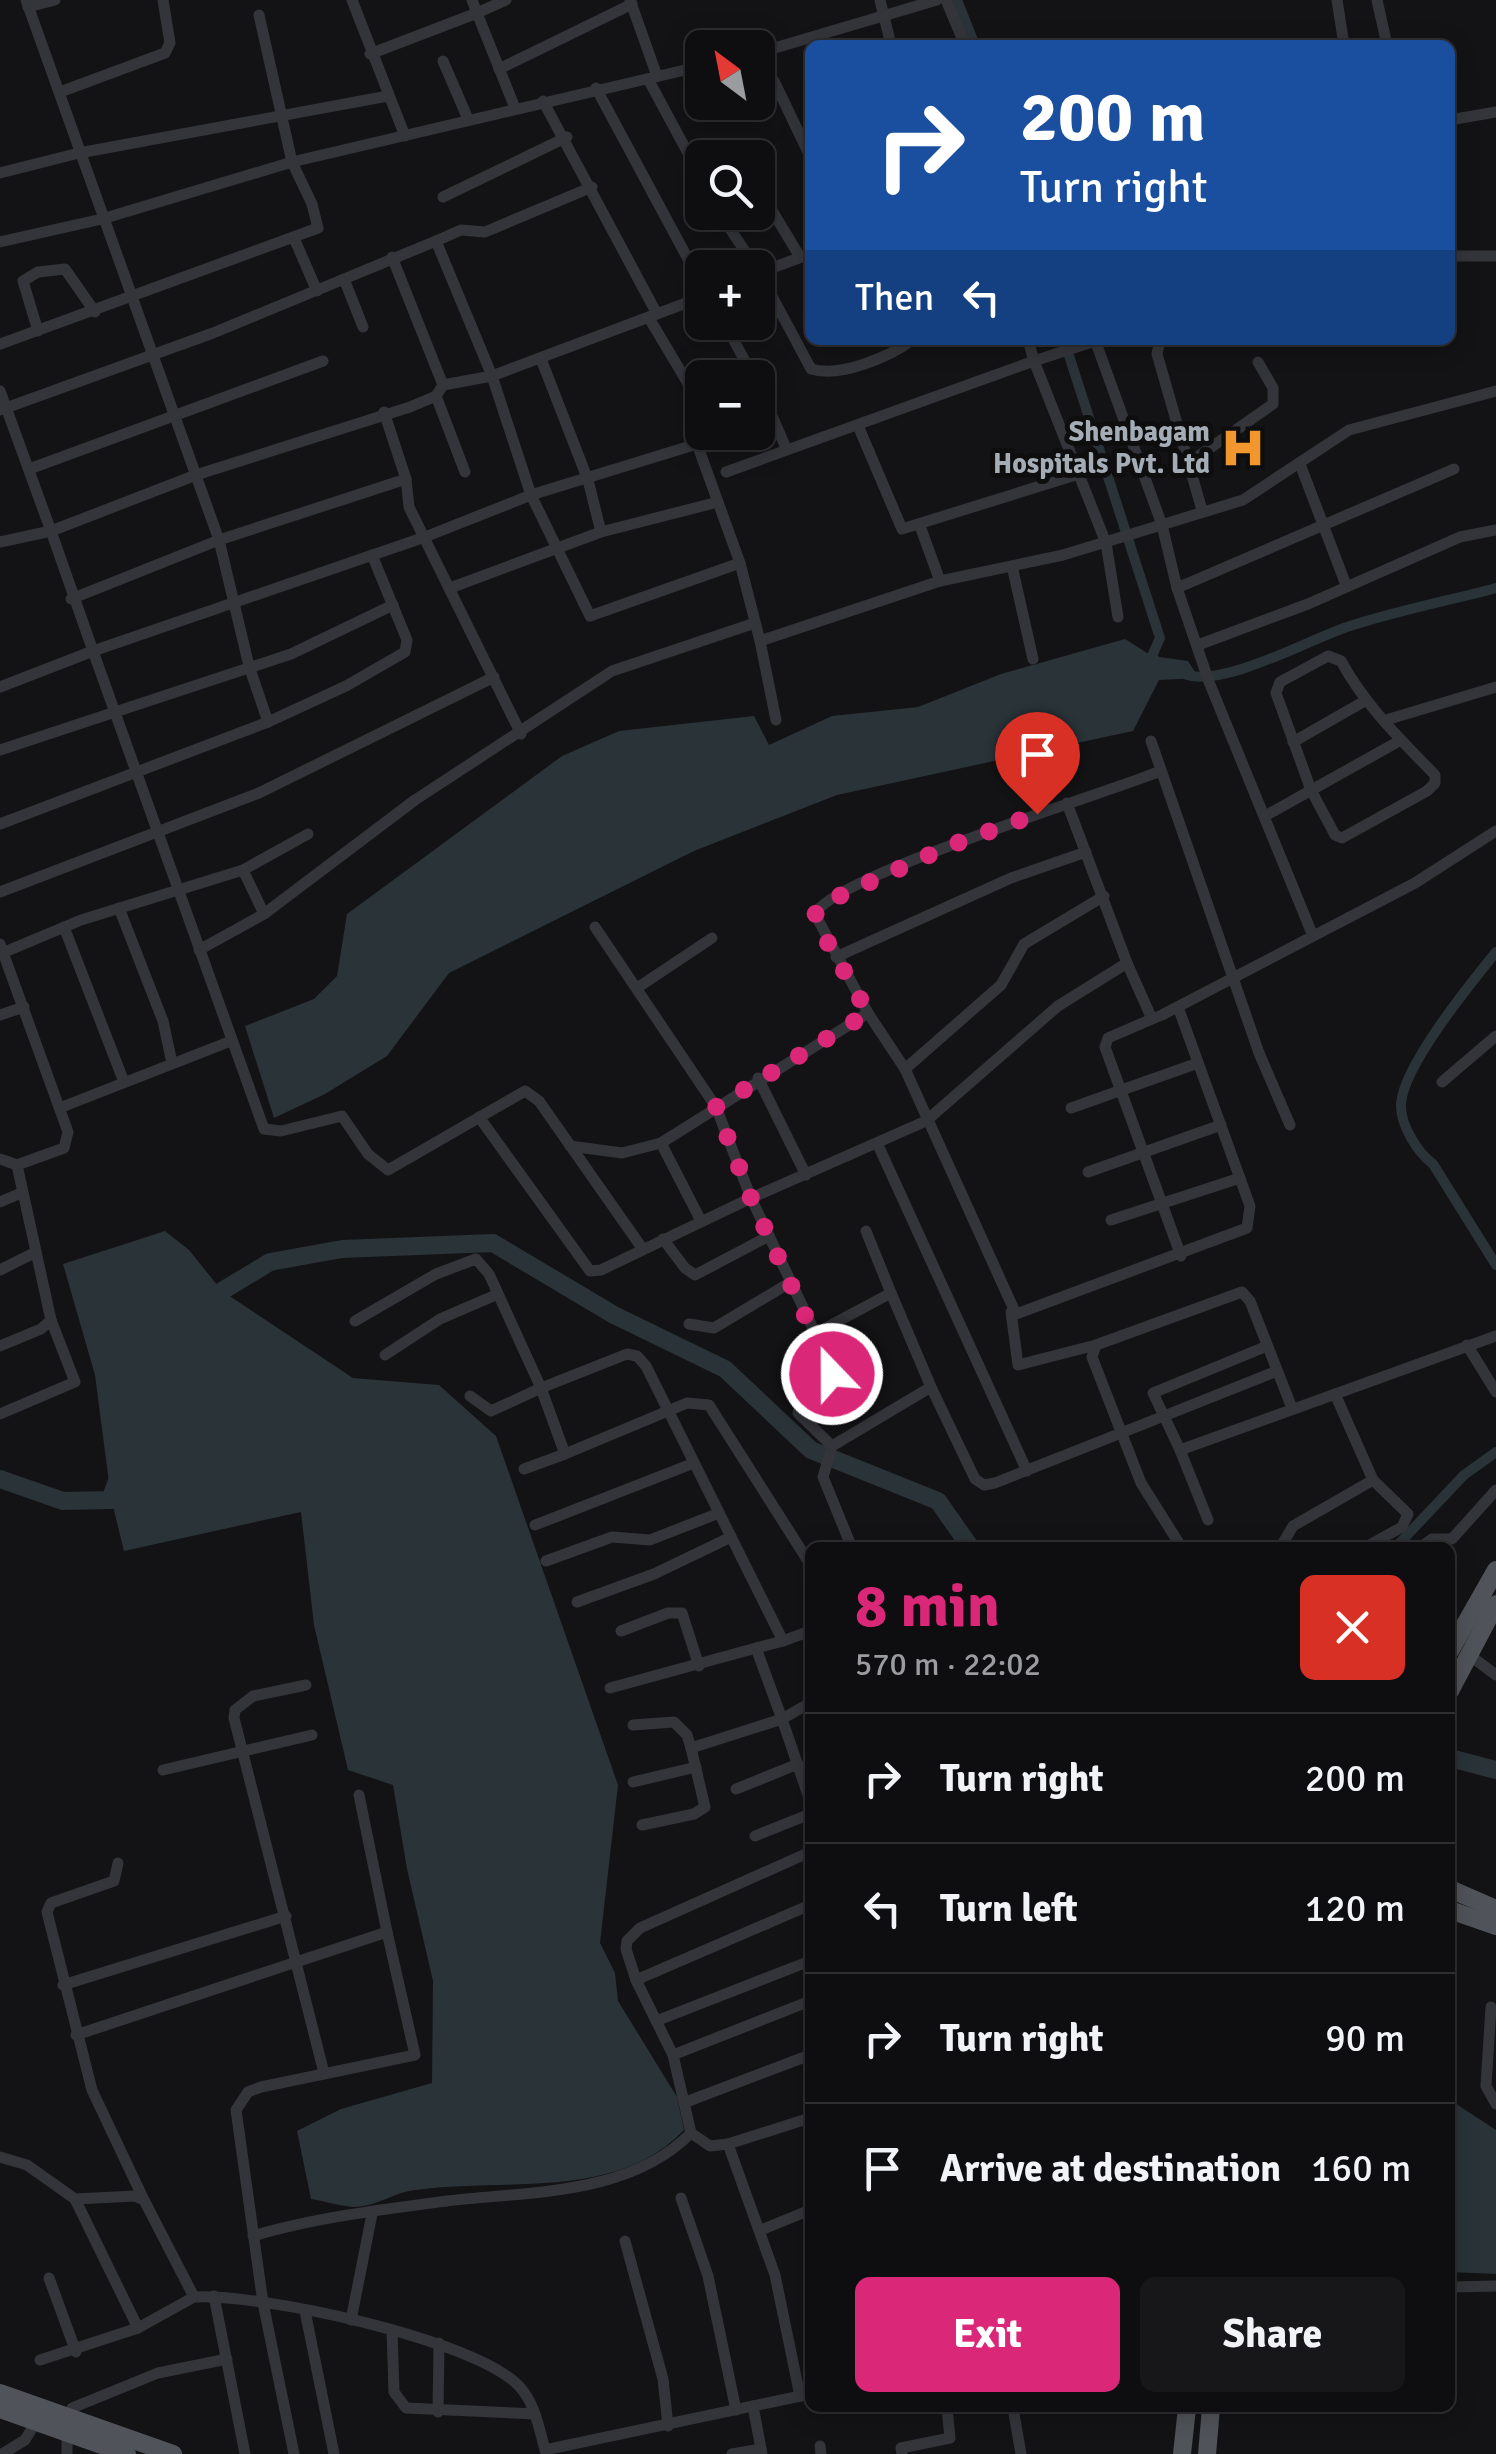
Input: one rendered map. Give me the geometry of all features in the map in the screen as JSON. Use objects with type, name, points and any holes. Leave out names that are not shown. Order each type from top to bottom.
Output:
[{"type":"main road","points":[[1459,1653],[1496,1570]]},
{"type":"main road","points":[[1459,1653],[1495,1607]]},
{"type":"main road","points":[[1455,1891],[1496,1908]]},
{"type":"main road","points":[[1455,1912],[1496,1926]]},
{"type":"main road","points":[[0,2394],[127,2454]]},
{"type":"main road","points":[[0,2409],[173,2454]]},
{"type":"main road","points":[[1182,2454],[1187,2412]]},
{"type":"main road","points":[[1206,2454],[1211,2412]]},
{"type":"street","points":[[56,0],[27,4],[219,540],[248,666],[268,722]]},
{"type":"street","points":[[60,92],[165,53],[170,43],[163,0]]},
{"type":"street","points":[[352,0],[405,136]]},
{"type":"street","points":[[472,0],[515,108]]},
{"type":"street","points":[[370,54],[506,0]]},
{"type":"street","points":[[880,0],[889,40]]},
{"type":"street","points":[[775,48],[937,0]]},
{"type":"street","points":[[946,0],[963,40]]},
{"type":"street","points":[[1337,0],[1343,40]]},
{"type":"street","points":[[1377,0],[1386,40]]},
{"type":"street","points":[[499,69],[631,2],[652,78],[685,143]]},
{"type":"street","points":[[0,344],[318,228],[312,204],[292,162],[259,15]]},
{"type":"street","points":[[443,61],[468,120]]},
{"type":"street","points":[[0,242],[102,219],[292,162],[685,70]]},
{"type":"street","points":[[775,83],[805,143]]},
{"type":"street","points":[[596,88],[685,253]]},
{"type":"street","points":[[0,173],[79,153],[388,96]]},
{"type":"street","points":[[543,101],[592,187],[685,375]]},
{"type":"street","points":[[1455,119],[1496,112]]},
{"type":"street","points":[[798,124],[805,120]]},
{"type":"street","points":[[443,196],[566,138]]},
{"type":"street","points":[[4,409],[317,291],[461,230],[485,232],[592,187]]},
{"type":"street","points":[[775,212],[805,256],[775,265]]},
{"type":"street","points":[[294,238],[317,291]]},
{"type":"street","points":[[436,241],[492,376],[531,495],[590,616],[740,563]]},
{"type":"street","points":[[1455,256],[1496,256]]},
{"type":"street","points":[[392,257],[465,472]]},
{"type":"street","points":[[38,330],[23,281],[38,272],[65,269],[95,312]]},
{"type":"street","points":[[344,279],[363,327]]},
{"type":"street","points":[[0,542],[51,532],[196,475],[541,359],[685,304]]},
{"type":"street","points":[[775,304],[811,369],[849,367],[885,356],[904,345]]},
{"type":"street","points":[[1029,345],[1106,543],[1118,617]]},
{"type":"street","points":[[726,472],[786,448],[859,428],[1081,345]]},
{"type":"street","points":[[1096,345],[1162,525],[1176,588],[1209,682],[1312,936]]},
{"type":"street","points":[[1159,345],[1157,354],[1202,510]]},
{"type":"street","points":[[541,359],[588,480],[601,532]]},
{"type":"street","points":[[32,468],[322,361]]},
{"type":"street","points":[[1190,462],[1273,404],[1272,388],[1258,362]]},
{"type":"street","points":[[0,391],[4,409],[32,468],[71,599],[264,1129],[281,1131],[342,1116],[368,1154],[388,1170],[525,1091],[540,1101],[642,1248]]},
{"type":"street","points":[[760,641],[940,581],[1106,543],[1244,500],[1364,424],[1496,391]]},
{"type":"street","points":[[384,412],[406,479],[409,507],[520,734]]},
{"type":"street","points":[[775,423],[786,448]]},
{"type":"street","points":[[859,428],[902,529],[1082,473]]},
{"type":"street","points":[[0,686],[231,600],[425,537],[531,495],[685,448]]},
{"type":"street","points":[[699,450],[740,563],[776,720]]},
{"type":"street","points":[[1300,464],[1346,585]]},
{"type":"street","points":[[1176,588],[1454,469]]},
{"type":"street","points":[[71,599],[219,540],[406,479]]},
{"type":"street","points":[[450,588],[601,532],[718,502]]},
{"type":"street","points":[[920,526],[940,581]]},
{"type":"street","points":[[1198,645],[1460,537],[1496,530]]},
{"type":"street","points":[[0,824],[268,722],[400,656],[407,640],[372,555]]},
{"type":"street","points":[[1012,566],[1034,659]]},
{"type":"street","points":[[0,750],[292,654],[393,605]]},
{"type":"street","points":[[198,950],[264,914],[414,800],[612,671],[756,623]]},
{"type":"street","points":[[1333,656],[1341,661],[1363,702],[1386,720],[1435,775],[1435,783],[1347,836],[1335,836],[1311,790],[1293,742],[1276,693],[1280,682],[1333,656]]},
{"type":"street","points":[[0,892],[259,792],[494,676]]},
{"type":"street","points":[[1386,720],[1496,687]]},
{"type":"street","points":[[1293,742],[1363,702]]},
{"type":"street","points":[[1265,816],[1401,740]]},
{"type":"street","points":[[1151,741],[1158,772],[1232,979],[1290,1125]]},
{"type":"street","points":[[1158,772],[949,846],[824,903],[816,910],[815,920],[905,1069],[1012,1312],[1018,1366],[1096,1345],[1235,1291],[1250,1300],[1292,1408]]},
{"type":"street","points":[[1067,803],[1127,964],[1152,1018]]},
{"type":"street","points":[[1181,1256],[1105,1041],[1415,883],[1496,831]]},
{"type":"street","points":[[0,1159],[17,1165],[64,1148],[68,1132],[62,1107],[1,950],[242,870],[308,834]]},
{"type":"street","points":[[836,958],[998,884],[1086,852]]},
{"type":"street","points":[[242,870],[264,914]]},
{"type":"street","points":[[905,1069],[1001,985],[1024,944],[1104,896]]},
{"type":"street","points":[[119,908],[163,1021],[172,1063]]},
{"type":"street","points":[[595,927],[716,1107],[751,1198],[832,1374],[798,1412],[831,1448]]},
{"type":"street","points":[[64,928],[124,1082]]},
{"type":"street","points":[[637,988],[712,938]]},
{"type":"street","points":[[479,1116],[590,1270],[601,1270],[926,1121],[1058,1006],[1127,964]]},
{"type":"street","points":[[0,1015],[24,1007]]},
{"type":"street","points":[[1012,1312],[1027,1312],[1247,1228],[1252,1218],[1240,1178],[1178,1007]]},
{"type":"street","points":[[570,1146],[622,1153],[660,1143],[758,1078],[868,1013]]},
{"type":"street","points":[[1442,1082],[1496,1036]]},
{"type":"street","points":[[62,1107],[231,1041]]},
{"type":"street","points":[[1071,1108],[1198,1063]]},
{"type":"street","points":[[758,1078],[806,1175]]},
{"type":"street","points":[[1088,1172],[1221,1125]]},
{"type":"street","points":[[660,1143],[701,1221]]},
{"type":"street","points":[[878,1145],[1027,1470]]},
{"type":"street","points":[[0,1414],[76,1382],[50,1320],[17,1165]]},
{"type":"street","points":[[1111,1220],[1240,1178]]},
{"type":"street","points":[[0,1202],[21,1193]]},
{"type":"street","points":[[866,1231],[931,1387],[978,1482],[995,1483],[1277,1371]]},
{"type":"street","points":[[663,1239],[684,1268],[695,1275],[769,1236]]},
{"type":"street","points":[[0,1270],[36,1252]]},
{"type":"street","points":[[355,1321],[466,1260],[482,1264],[541,1388],[565,1454]]},
{"type":"street","points":[[689,1324],[714,1328],[792,1282]]},
{"type":"street","points":[[816,1333],[891,1293]]},
{"type":"street","points":[[385,1355],[440,1320],[498,1294]]},
{"type":"street","points":[[0,1346],[41,1330],[50,1320]]},
{"type":"street","points":[[1180,1450],[1496,1336]]},
{"type":"street","points":[[1096,1345],[1092,1357],[1141,1483],[1178,1542]]},
{"type":"street","points":[[1468,1345],[1496,1392]]},
{"type":"street","points":[[1208,1520],[1155,1389],[1266,1346]]},
{"type":"street","points":[[470,1396],[492,1411],[627,1354],[637,1356],[783,1641]]},
{"type":"street","points":[[849,1542],[828,1498],[824,1464],[831,1448],[931,1387]]},
{"type":"street","points":[[1335,1394],[1373,1480],[1408,1514],[1402,1527],[1375,1542]]},
{"type":"street","points":[[524,1469],[687,1403],[709,1405],[805,1556]]},
{"type":"street","points":[[534,1524],[694,1463]]},
{"type":"street","points":[[1284,1542],[1293,1526],[1373,1480]]},
{"type":"street","points":[[1426,1542],[1448,1541],[1496,1490]]},
{"type":"street","points":[[546,1561],[612,1538],[650,1540],[719,1512]]},
{"type":"street","points":[[577,1602],[654,1574],[731,1537]]},
{"type":"street","points":[[621,1631],[668,1613],[682,1613],[699,1666]]},
{"type":"street","points":[[610,1688],[699,1666],[805,1632]]},
{"type":"street","points":[[756,1648],[805,1786]]},
{"type":"street","points":[[1459,1653],[1496,1675]]},
{"type":"street","points":[[306,1685],[238,1703],[234,1718],[299,1961],[324,2073]]},
{"type":"street","points":[[691,1748],[782,1718],[805,1706]]},
{"type":"street","points":[[633,1726],[674,1722],[688,1735],[704,1807],[694,1814],[642,1825]]},
{"type":"street","points":[[163,1770],[312,1734]]},
{"type":"street","points":[[736,1789],[798,1764]]},
{"type":"street","points":[[634,1782],[696,1767]]},
{"type":"street","points":[[294,2454],[264,2304],[236,2110],[239,2100],[261,2087],[415,2055],[359,1795]]},
{"type":"street","points":[[755,1836],[805,1816]]},
{"type":"street","points":[[805,1854],[640,1928],[627,1941],[626,1950],[636,1980],[673,2054],[691,2133],[710,2146],[728,2144],[805,2120]]},
{"type":"street","points":[[118,1863],[114,1881],[48,1908],[63,1985],[105,2123],[194,2297]]},
{"type":"street","points":[[636,1980],[805,1907]]},
{"type":"street","points":[[63,1985],[286,1916]]},
{"type":"street","points":[[76,2034],[387,1932]]},
{"type":"street","points":[[656,2021],[805,1963]]},
{"type":"street","points":[[673,2054],[805,2003]]},
{"type":"street","points":[[1491,2007],[1486,2086],[1496,2104]]},
{"type":"street","points":[[686,2102],[805,2057]]},
{"type":"street","points":[[253,2236],[301,2222],[413,2205],[548,2192],[610,2178],[657,2162],[691,2133]]},
{"type":"street","points":[[40,2360],[76,2352],[138,2328],[194,2297],[214,2296],[350,2320],[439,2343],[512,2379],[535,2414],[546,2452],[805,2395],[761,2230],[728,2144]]},
{"type":"street","points":[[0,2157],[28,2164],[75,2199],[138,2328]]},
{"type":"street","points":[[75,2199],[135,2196],[144,2200]]},
{"type":"street","points":[[681,2198],[708,2276],[736,2410]]},
{"type":"street","points":[[761,2230],[805,2212]]},
{"type":"street","points":[[350,2320],[372,2214]]},
{"type":"street","points":[[625,2241],[663,2379],[668,2426]]},
{"type":"street","points":[[49,2278],[76,2352]]},
{"type":"street","points":[[1455,2286],[1496,2286]]},
{"type":"street","points":[[214,2296],[246,2454]]},
{"type":"street","points":[[305,2311],[334,2454]]},
{"type":"street","points":[[392,2330],[393,2378],[399,2402],[406,2408],[535,2414]]},
{"type":"street","points":[[438,2412],[439,2343]]},
{"type":"street","points":[[67,2454],[72,2408],[158,2373],[227,2359]]},
{"type":"street","points":[[732,2454],[761,2452],[754,2406]]},
{"type":"street","points":[[902,2454],[901,2448],[950,2438],[947,2412]]},
{"type":"street","points":[[1014,2412],[1020,2454]]},
{"type":"street","points":[[2,2454],[25,2440],[37,2420]]},
{"type":"street","points":[[612,2438],[614,2454]]},
{"type":"shaded area","points":[[1125,639],[1152,656],[1188,661],[1199,678],[1159,680],[1133,731],[837,795],[694,851],[449,973],[387,1056],[325,1094],[274,1118],[245,1026],[314,999],[337,976],[347,914],[562,756],[619,731],[754,716],[769,745],[832,716],[918,707],[1001,674]]},
{"type":"shaded area","points":[[165,1231],[189,1250],[222,1291],[353,1378],[439,1385],[496,1436],[618,1785],[600,1943],[615,1973],[618,2001],[677,2097],[684,2130],[656,2153],[625,2168],[557,2182],[415,2190],[356,2207],[311,2199],[297,2131],[341,2109],[432,2083],[433,1981],[407,1869],[393,1785],[348,1770],[314,1625],[301,1512],[124,1551],[111,1498],[95,1375],[63,1264]]},
{"type":"shaded area","points":[[1455,2103],[1496,2130],[1496,2274],[1455,2272]]},
{"type":"waterway","points":[[957,0],[973,40]]},
{"type":"waterway","points":[[1066,345],[1160,638],[1152,656],[1159,665]]},
{"type":"waterway","points":[[1187,675],[1223,674],[1347,627],[1496,588]]},
{"type":"waterway","points":[[1496,952],[1425,1047],[1401,1104],[1411,1138],[1433,1164],[1496,1265]]},
{"type":"waterway","points":[[206,1307],[212,1297],[270,1262],[342,1249],[493,1243],[614,1315],[725,1369],[811,1450],[938,1501],[967,1542]]},
{"type":"waterway","points":[[1401,1542],[1464,1475],[1496,1452]]},
{"type":"waterway","points":[[0,1479],[63,1501],[110,1500],[119,1476]]},
{"type":"waterway","points":[[1455,1759],[1496,1770]]},
{"type":"place","name":"Shenbagam Hospitals Pvt. Ltd","points":[[1243,448]]},
{"type":"route","points":[[832,1374],[751,1198],[716,1107],[868,1013],[815,920],[816,910],[833,897],[949,846],[1037,814]]}]
